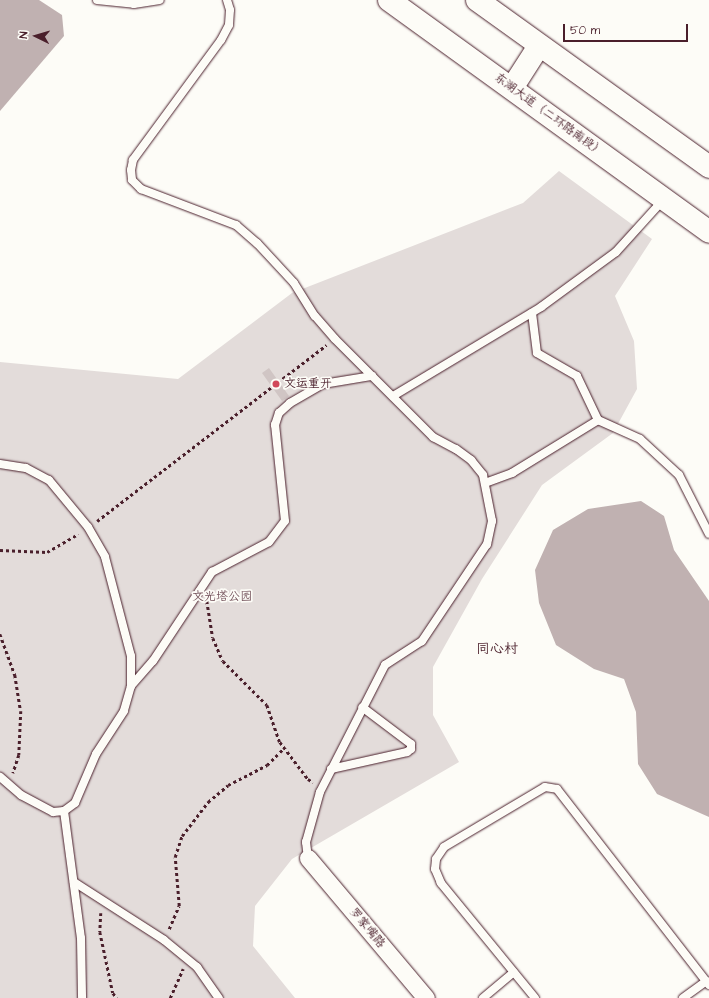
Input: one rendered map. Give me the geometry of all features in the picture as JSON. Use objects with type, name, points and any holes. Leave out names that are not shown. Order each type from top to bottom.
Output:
[{"type":"highway","name":"东湖大道（二环路南段）","points":[[389,0],[709,232]]},
{"type":"highway","points":[[476,0],[709,167]]},
{"type":"highway","points":[[512,88],[539,46]]},
{"type":"street","name":"罗家嘴路","points":[[308,858],[426,998]]},
{"type":"lane","points":[[96,0],[134,4],[160,0]]},
{"type":"lane","points":[[227,0],[230,10],[229,25],[221,40],[133,160],[131,170],[132,180],[141,189],[236,224],[277,263],[334,339],[433,437],[456,449],[471,460],[483,475],[492,521],[487,544],[422,641],[385,665],[362,707],[322,787],[306,842],[308,858]]},
{"type":"lane","points":[[393,396],[532,313],[616,252],[664,199]]},
{"type":"lane","points":[[532,313],[537,353],[577,376],[598,420],[640,439],[674,470],[709,534]]},
{"type":"lane","points":[[131,686],[157,655],[202,584],[212,572],[269,542],[285,521],[275,425],[279,413],[290,403],[323,384],[372,376]]},
{"type":"lane","points":[[485,484],[512,473],[598,420]]},
{"type":"lane","points":[[0,464],[26,468],[49,480],[88,528],[105,557],[131,656],[131,686],[124,711],[96,754],[75,803],[64,811],[53,812],[35,804],[0,777]]},
{"type":"lane","points":[[331,769],[407,752],[411,749],[410,744],[362,707]]},
{"type":"lane","points":[[535,998],[442,883],[436,869],[436,858],[444,847],[545,786],[557,788],[707,983],[683,998]]},
{"type":"lane","points":[[64,811],[80,938],[82,998]]},
{"type":"lane","points":[[74,882],[164,940],[197,967],[219,998]]},
{"type":"lane","points":[[483,998],[514,972]]},
{"type":"path","points":[[0,550],[47,552],[88,528],[334,339]]},
{"type":"path","points":[[202,584],[213,638],[223,661],[267,705],[280,742],[284,748],[308,779],[322,787]]},
{"type":"path","points":[[0,634],[15,675],[21,711],[19,755],[10,785]]},
{"type":"path","points":[[164,940],[179,906],[175,857],[182,836],[208,802],[228,785],[268,765],[284,748]]},
{"type":"path","points":[[104,901],[100,916],[100,932],[113,993],[117,998]]},
{"type":"path","points":[[170,998],[188,960]]},
{"type":"green space","name":"文光塔公园","points":[[559,171],[652,239],[615,296],[634,341],[637,389],[613,433],[542,485],[482,579],[433,667],[433,715],[459,762],[292,859],[255,906],[253,946],[295,998],[0,998],[0,362],[178,379],[292,293],[523,203]]},
{"type":"shaded area","points":[[0,0],[39,0],[62,15],[64,36],[0,111]]},
{"type":"shaded area","points":[[641,501],[664,516],[674,550],[709,601],[709,817],[657,794],[638,764],[636,712],[624,679],[594,669],[556,645],[539,603],[535,570],[553,530],[588,509]]},
{"type":"building","name":"文运重开","points":[[269,368],[289,396],[282,401],[262,373]]},
{"type":"place","name":"文运重开","points":[[276,384]]},
{"type":"district","name":"同心村","points":[[497,649]]}]
